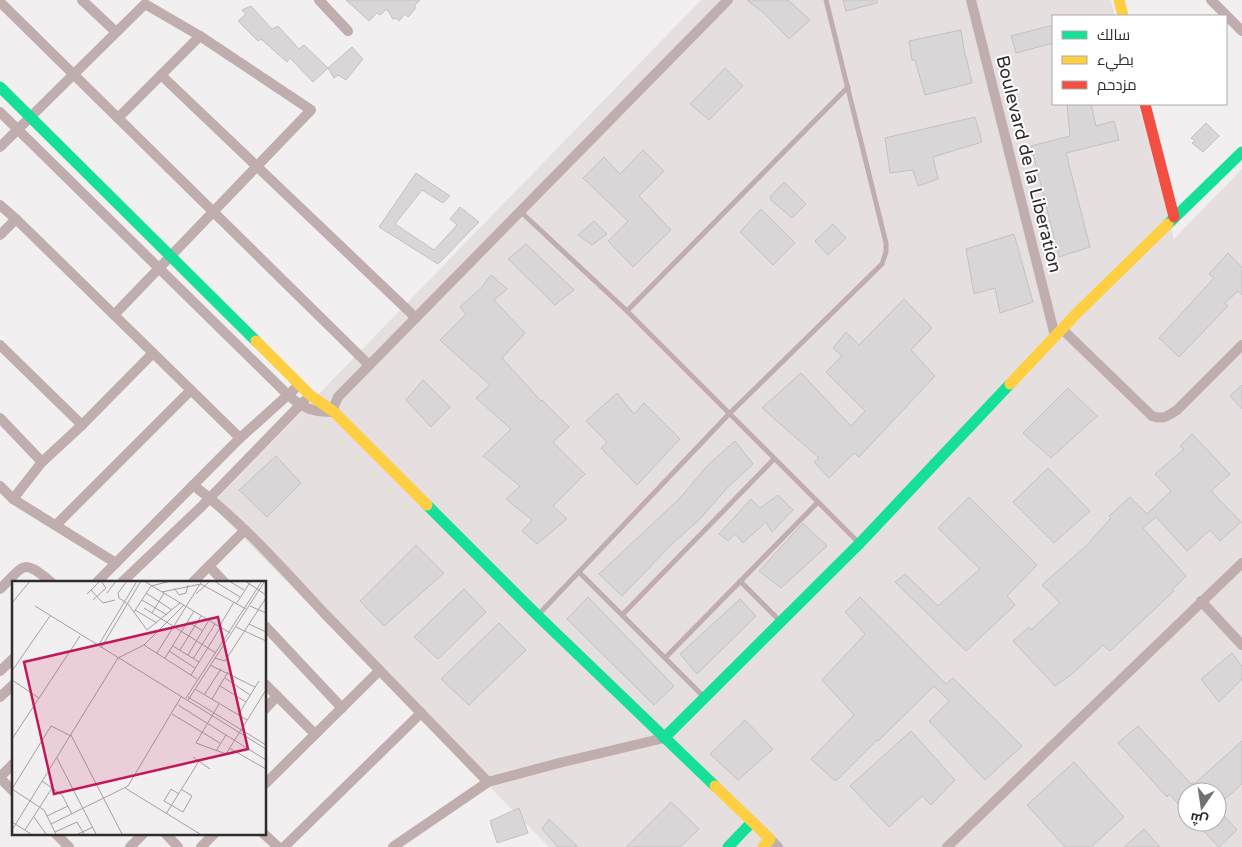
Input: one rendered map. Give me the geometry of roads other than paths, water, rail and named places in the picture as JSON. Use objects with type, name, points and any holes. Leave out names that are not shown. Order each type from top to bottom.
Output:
[{"type":"street","points":[[82,0],[116,32]]},
{"type":"street","points":[[319,0],[348,32]]},
{"type":"street","points":[[334,412],[334,406],[338,397],[728,0]]},
{"type":"street","name":"Boulevard de la Liberation","points":[[971,0],[1058,333]]},
{"type":"street","points":[[1118,0],[1122,15]]},
{"type":"street","points":[[1210,0],[1225,15]]},
{"type":"street","points":[[0,2],[370,365]]},
{"type":"street","points":[[0,147],[145,4],[200,36],[311,110],[114,315]]},
{"type":"street","points":[[1227,16],[1242,31]]},
{"type":"street","points":[[118,118],[200,36]]},
{"type":"street","points":[[161,75],[416,318]]},
{"type":"street","points":[[0,87],[299,385],[334,412],[538,616],[752,822],[770,844]]},
{"type":"street","points":[[1145,105],[1174,217]]},
{"type":"street","points":[[0,112],[288,395],[300,405],[311,410],[334,412]]},
{"type":"street","points":[[393,847],[488,782],[664,738],[860,543],[1058,333],[1242,152]]},
{"type":"street","points":[[0,205],[240,438]]},
{"type":"street","points":[[0,235],[16,219]]},
{"type":"street","points":[[1058,333],[1152,416],[1159,418],[1166,418],[1177,410],[1242,345]]},
{"type":"street","points":[[0,344],[82,425]]},
{"type":"street","points":[[13,499],[42,462],[82,425],[153,353]]},
{"type":"street","points":[[97,581],[240,438],[299,385]]},
{"type":"street","points":[[56,526],[192,390]]},
{"type":"street","points":[[123,581],[210,498],[310,395]]},
{"type":"street","points":[[0,418],[42,462]]},
{"type":"street","points":[[193,485],[245,530],[488,782]]},
{"type":"street","points":[[0,486],[13,499],[116,563]]},
{"type":"street","points":[[194,581],[245,530]]},
{"type":"street","points":[[947,847],[1200,601],[1242,563]]},
{"type":"street","points":[[0,589],[21,568],[26,566],[34,568],[50,581]]},
{"type":"street","points":[[209,566],[223,581]]},
{"type":"street","points":[[1200,601],[1242,645]]},
{"type":"street","points":[[266,627],[342,708]]},
{"type":"street","points":[[0,671],[12,660]]},
{"type":"street","points":[[266,783],[379,671]]},
{"type":"street","points":[[266,685],[315,734]]},
{"type":"street","points":[[0,697],[12,686]]},
{"type":"street","points":[[266,708],[277,696]]},
{"type":"street","points":[[284,847],[420,713]]},
{"type":"street","points":[[12,766],[1,782],[12,790]]},
{"type":"street","points":[[728,847],[752,822]]},
{"type":"street","points":[[59,834],[69,847]]},
{"type":"street","points":[[130,847],[143,834]]},
{"type":"street","points":[[165,834],[178,847]]},
{"type":"street","points":[[201,847],[214,834]]},
{"type":"street","points":[[264,834],[278,847]]},
{"type":"lane","points":[[538,616],[729,414],[879,268],[884,259],[886,244],[826,0]]},
{"type":"lane","points":[[627,311],[848,87]]},
{"type":"lane","points":[[520,212],[627,311],[860,543]]},
{"type":"lane","points":[[622,615],[774,459]]},
{"type":"lane","points":[[665,658],[818,502]]},
{"type":"lane","points":[[579,572],[705,697]]},
{"type":"lane","points":[[740,581],[781,622]]}]
